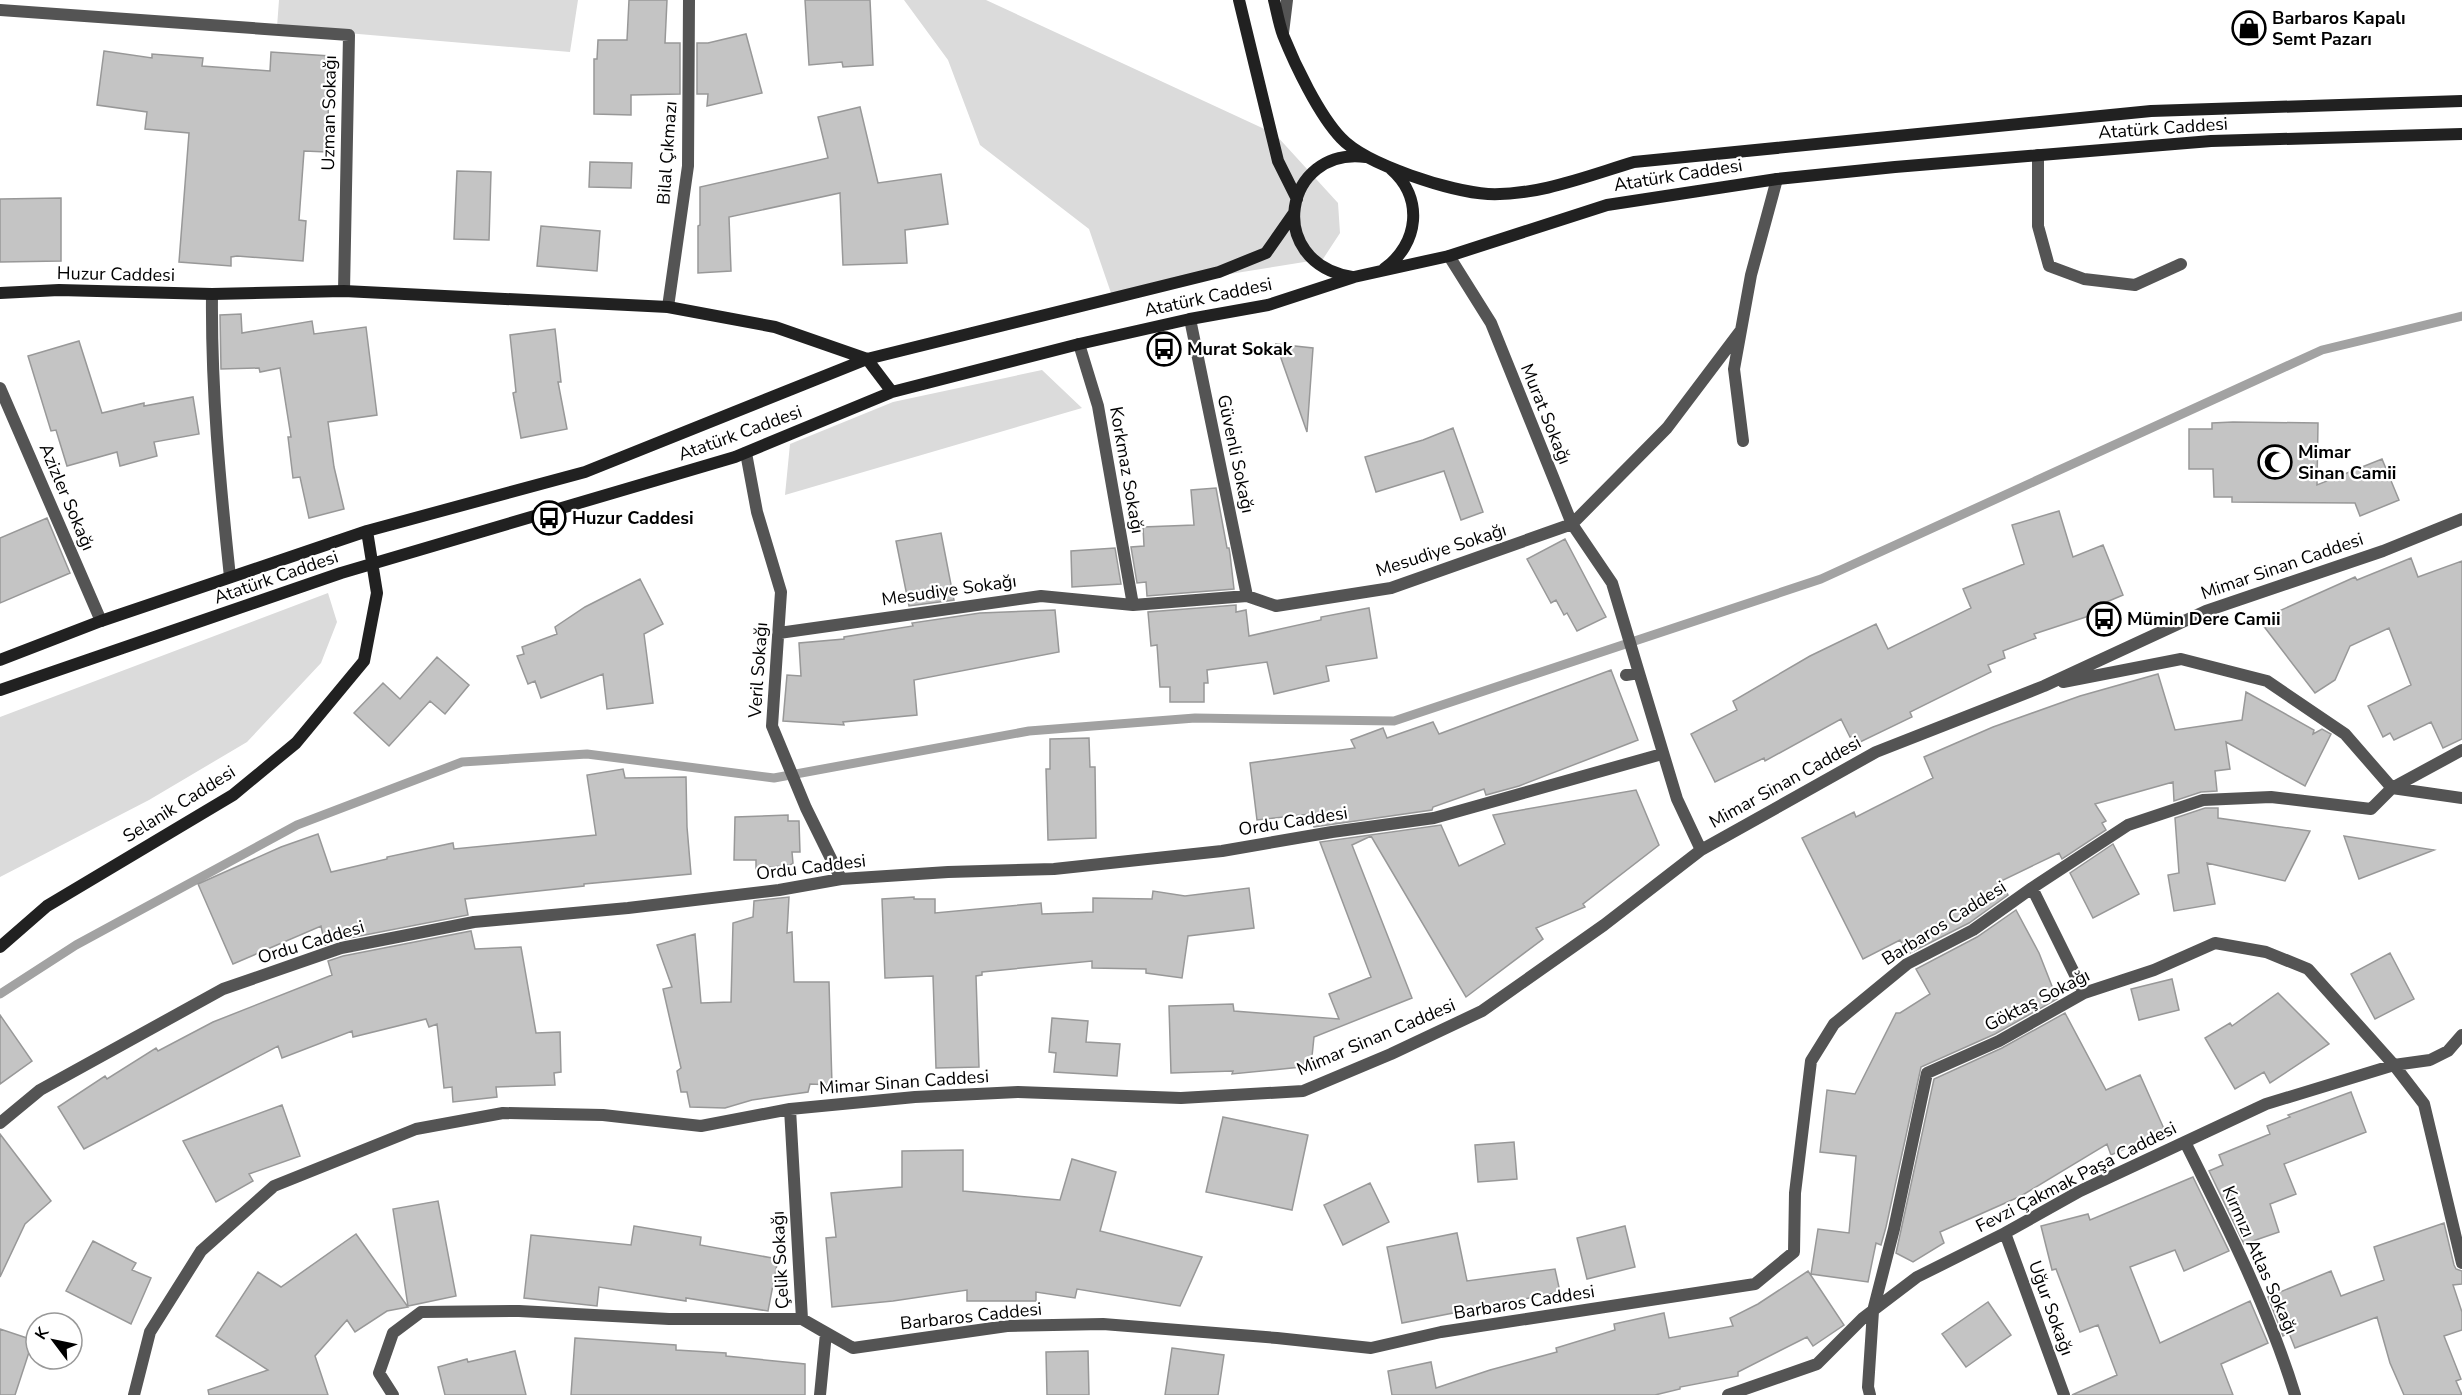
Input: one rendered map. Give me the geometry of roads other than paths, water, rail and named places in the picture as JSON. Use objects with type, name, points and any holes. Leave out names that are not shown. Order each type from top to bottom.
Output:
[{"type":"main road","points":[[1239,0],[1278,161],[1297,199]]},
{"type":"main road","points":[[1274,0],[1283,34],[1315,101],[1341,138],[1370,158]]},
{"type":"main road","name":"Atatürk Caddesi","points":[[1370,158],[1433,183],[1487,194],[1530,191],[1556,186],[1634,162],[2151,111],[2462,101]]},
{"type":"main road","name":"Atatürk Caddesi","points":[[0,690],[91,661],[341,573],[746,453],[892,392],[1079,344],[1190,319],[1268,305],[1354,277],[1449,256],[1607,204],[1777,179],[2211,141],[2462,135]]},
{"type":"main road","points":[[1354,277],[1326,270],[1315,262],[1304,249],[1297,235],[1294,213],[1297,199],[1305,182],[1317,169],[1332,160],[1346,157],[1370,158]]},
{"type":"main road","points":[[1370,274],[1384,269],[1395,261],[1406,247],[1413,230],[1414,209],[1408,189],[1388,166]]},
{"type":"main road","name":"Atatürk Caddesi","points":[[0,660],[101,621],[367,531],[585,472],[867,359],[1219,272],[1266,253],[1294,213]]},
{"type":"main road","name":"Huzur Caddesi","points":[[0,294],[59,290],[212,294],[344,291],[668,307],[775,327],[867,359]]},
{"type":"main road","points":[[867,359],[892,392]]},
{"type":"main road","name":"Selanik Caddesi","points":[[0,947],[47,906],[233,795],[296,743],[364,661],[377,593],[367,531]]},
{"type":"street","name":"Bilal Çıkmazı","points":[[668,307],[688,166],[689,0]]},
{"type":"street","points":[[1283,34],[1287,0]]},
{"type":"street","name":"Uzman Sokağı","points":[[0,10],[349,35],[344,291]]},
{"type":"street","points":[[2038,155],[2038,226],[2049,266],[2084,279],[2135,285],[2181,264]]},
{"type":"street","name":"Mesudiye Sokağı","points":[[1743,441],[1734,369],[1751,275],[1777,179]]},
{"type":"street","name":"Murat Sokağı","points":[[1449,256],[1491,323],[1572,524],[1612,583],[1639,673]]},
{"type":"street","points":[[212,294],[211,352],[221,496],[230,577]]},
{"type":"street","name":"Güvenli Sokağı","points":[[1190,319],[1246,596]]},
{"type":"street","name":"Mesudiye Sokağı","points":[[779,633],[1041,596],[1133,605],[1246,596],[1276,606],[1392,588],[1572,524],[1667,428],[1741,330]]},
{"type":"street","name":"Korkmaz Sokağı","points":[[1079,344],[1098,406],[1133,605]]},
{"type":"street","name":"Azizler Sokağı","points":[[0,388],[101,621]]},
{"type":"street","name":"Veril Sokağı","points":[[746,453],[757,512],[781,592],[772,726],[806,808],[841,879]]},
{"type":"street","name":"Mimar Sinan Caddesi","points":[[134,1395],[150,1332],[201,1251],[274,1186],[416,1129],[503,1113],[603,1115],[701,1126],[790,1109],[915,1097],[1017,1092],[1181,1098],[1303,1091],[1391,1054],[1482,1011],[1604,926],[1701,850],[1876,752],[2044,686],[2206,611],[2383,551],[2462,519]]},
{"type":"street","points":[[2044,686],[2181,659],[2267,681],[2345,734],[2392,788],[2462,798]]},
{"type":"street","points":[[1626,675],[1639,673],[1677,799],[1701,850]]},
{"type":"street","points":[[2392,788],[2462,750]]},
{"type":"street","name":"Ordu Caddesi","points":[[0,1123],[40,1090],[223,989],[341,948],[474,922],[640,907],[779,890],[841,879],[948,872],[1054,869],[1222,851],[1332,832],[1434,818],[1662,754]]},
{"type":"street","name":"Barbaros Caddesi","points":[[393,1395],[379,1373],[393,1333],[421,1312],[519,1311],[669,1319],[802,1319],[853,1348],[1007,1326],[1103,1324],[1371,1348],[1442,1332],[1755,1284],[1794,1252],[1795,1193],[1811,1061],[1834,1024],[1907,964],[1973,930],[2128,825],[2203,800],[2271,797],[2371,809],[2392,788]]},
{"type":"street","points":[[2032,888],[2084,993]]},
{"type":"street","name":"Göktaş Sokağı","points":[[1873,1311],[1894,1229],[1927,1072],[1999,1041],[2084,993],[2154,970],[2215,943],[2266,952],[2308,969],[2394,1065],[2424,1104],[2462,1263]]},
{"type":"street","name":"Fevzi Çakmak Paşa Caddesi","points":[[1728,1395],[1818,1364],[1873,1311],[1917,1277],[2005,1233],[2080,1191],[2266,1104],[2394,1065],[2430,1060],[2448,1051],[2462,1035]]},
{"type":"street","name":"Çelik Sokağı","points":[[790,1109],[802,1319],[825,1333],[820,1395]]},
{"type":"street","name":"Kırmızı Atlas Sokağı","points":[[2185,1142],[2225,1221],[2277,1340],[2295,1395]]},
{"type":"street","name":"Uğur Sokağı","points":[[2005,1233],[2064,1395]]},
{"type":"street","points":[[1870,1395],[1868,1387],[1873,1311]]},
{"type":"waterway","points":[[0,994],[76,945],[297,825],[462,762],[587,754],[774,778],[1029,731],[1195,718],[1394,721],[1821,579],[2322,350],[2462,316]]},
{"type":"place","name":"Barbaros Kapalı Semt Pazarı","points":[[2249,28]]},
{"type":"place","name":"Murat Sokak","points":[[1164,349]]},
{"type":"place","name":"Mimar Sinan Camii","points":[[2275,462]]},
{"type":"place","name":"Huzur Caddesi","points":[[549,518]]},
{"type":"place","name":"Mümin Dere Camii","points":[[2104,619]]}]
